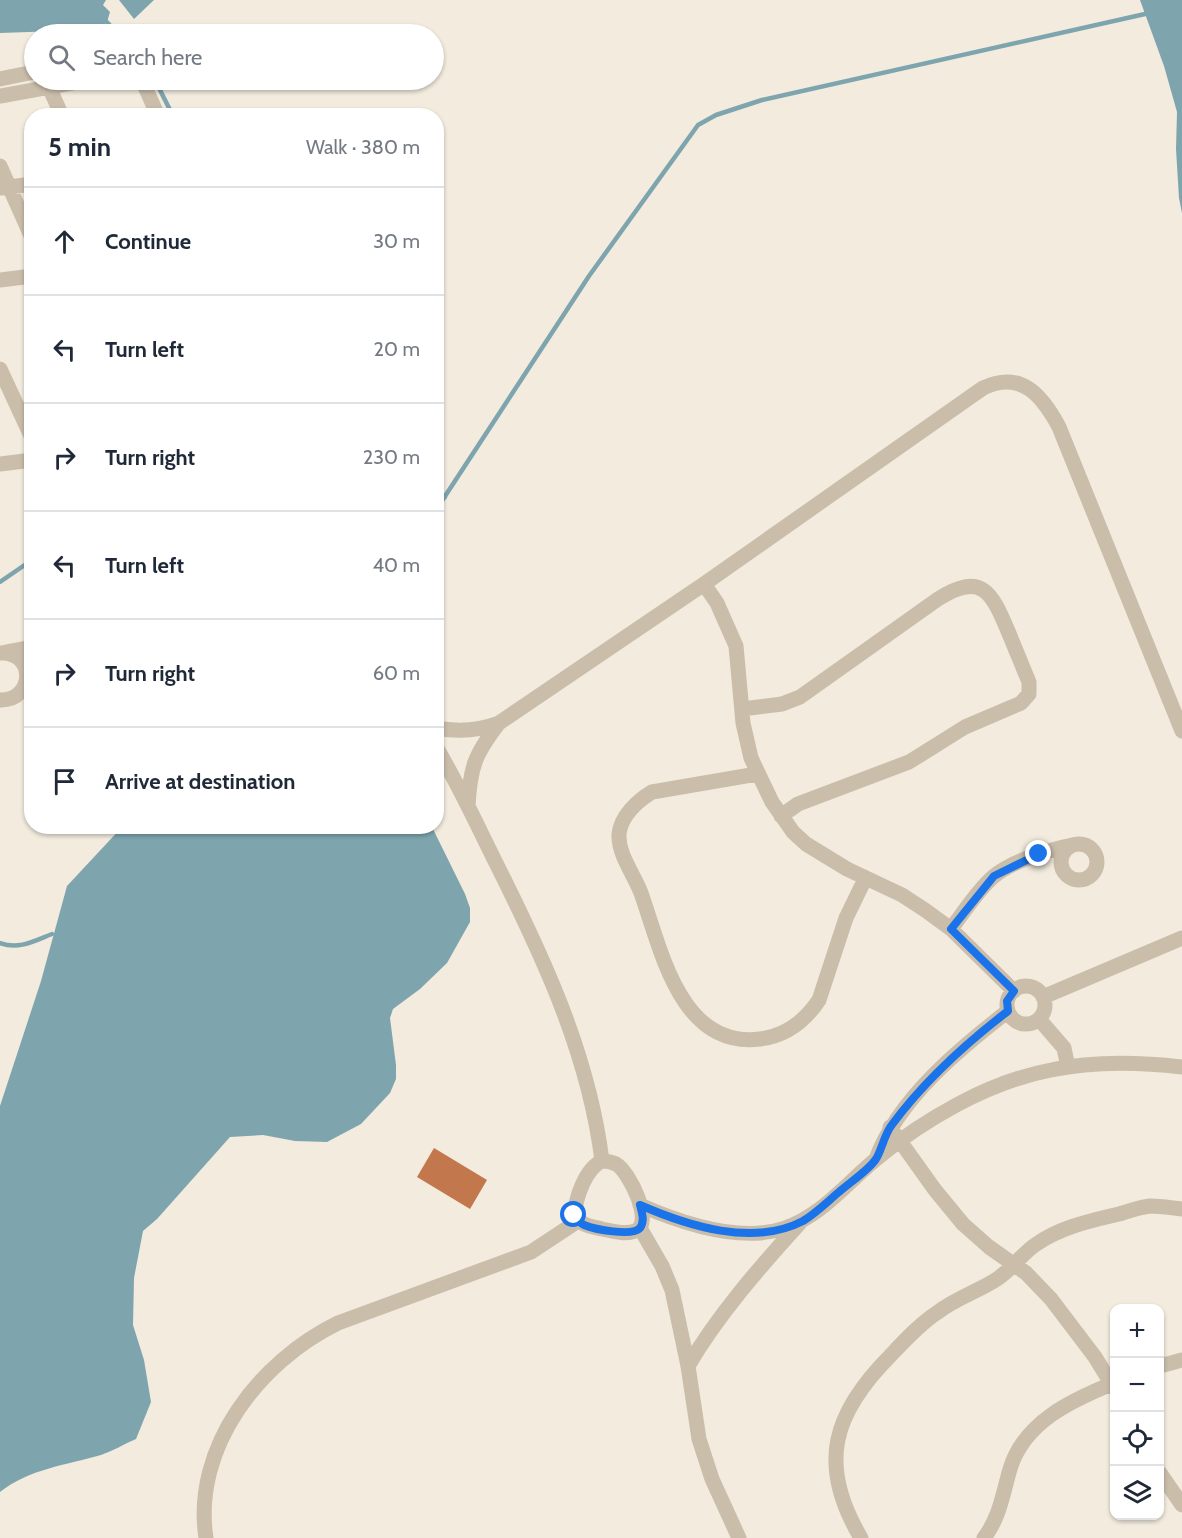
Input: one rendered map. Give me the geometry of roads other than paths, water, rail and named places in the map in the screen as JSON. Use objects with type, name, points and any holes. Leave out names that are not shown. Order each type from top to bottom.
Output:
[{"type":"street","points":[[0,79],[24,74]]},
{"type":"street","points":[[0,96],[24,89]]},
{"type":"street","points":[[50,90],[58,108]]},
{"type":"street","points":[[146,90],[154,108]]},
{"type":"street","points":[[0,166],[5,188],[24,223]]},
{"type":"street","points":[[5,188],[24,185]]},
{"type":"street","points":[[0,280],[24,277]]},
{"type":"street","points":[[0,369],[24,421]]},
{"type":"street","points":[[444,729],[465,731],[487,728],[499,723],[704,584],[983,388],[1001,382],[1012,382],[1022,385],[1040,397],[1059,427],[1182,731]]},
{"type":"street","points":[[0,464],[24,461]]},
{"type":"street","points":[[704,584],[717,603],[736,646],[742,709],[749,750],[757,774],[781,816],[798,838],[865,879],[902,895],[951,929],[1014,991]]},
{"type":"street","points":[[742,709],[782,704],[800,697],[938,598],[952,591],[975,586],[986,591],[996,603],[1029,682],[1029,694],[1021,703],[965,727],[909,762],[798,804],[781,816]]},
{"type":"street","points":[[3,653],[24,649]]},
{"type":"street","points":[[3,653],[16,656],[24,666]]},
{"type":"street","points":[[0,700],[11,699],[24,693]]},
{"type":"street","points":[[468,806],[469,780],[474,763],[479,751],[499,723]]},
{"type":"street","points":[[444,762],[537,945],[552,981],[588,1087],[602,1161]]},
{"type":"street","points":[[757,774],[652,792],[629,812],[619,831],[620,846],[641,893],[668,971],[678,992],[699,1019],[717,1031],[749,1040],[779,1034],[798,1023],[819,1000],[846,918],[865,879]]},
{"type":"street","points":[[951,929],[994,876],[1039,854],[1081,843],[1093,849],[1098,862],[1090,877],[1077,880],[1069,877],[1051,858],[1039,854]]},
{"type":"street","points":[[1061,867],[1063,853],[1072,845]]},
{"type":"street","points":[[1043,997],[1182,938]]},
{"type":"street","points":[[1028,986],[1037,989],[1043,997],[1044,1011],[1039,1019],[1031,1023],[1022,1023],[1013,1019],[1008,1011],[1007,1001],[1019,987],[1028,986]]},
{"type":"street","points":[[876,1159],[890,1127],[928,1082],[953,1056],[1008,1011]]},
{"type":"street","points":[[1039,1019],[1064,1048],[1068,1067]]},
{"type":"street","points":[[688,1366],[709,1333],[801,1221],[824,1205],[876,1159],[936,1117],[968,1099],[1029,1076],[1068,1067],[1122,1064],[1182,1067]]},
{"type":"street","points":[[890,1127],[935,1190],[963,1224],[988,1247],[1015,1264],[1034,1280],[1052,1299],[1110,1379]]},
{"type":"street","points":[[602,1161],[616,1164],[623,1170],[630,1180],[640,1205],[643,1221],[640,1228],[635,1231],[620,1232],[584,1225],[574,1215],[582,1188],[591,1169],[602,1161]]},
{"type":"street","points":[[640,1205],[685,1222],[736,1232],[769,1232],[801,1221]]},
{"type":"street","points":[[861,1538],[849,1515],[840,1489],[837,1466],[838,1437],[849,1407],[869,1377],[929,1318],[999,1278],[1037,1243],[1056,1232],[1074,1225],[1149,1206],[1182,1209]]},
{"type":"street","points":[[206,1538],[204,1500],[207,1477],[222,1438],[253,1391],[294,1349],[338,1323],[531,1252],[578,1221]]},
{"type":"street","points":[[640,1228],[667,1278],[688,1366],[699,1439],[705,1461],[740,1538]]},
{"type":"street","points":[[1164,1365],[1182,1360]]},
{"type":"street","points":[[984,1538],[999,1511],[1012,1461],[1026,1437],[1069,1403],[1110,1387]]},
{"type":"street","points":[[1164,1479],[1182,1505]]},
{"type":"water","points":[[0,0],[106,0],[103,5],[110,12],[105,24],[24,24],[24,32],[0,33]]},
{"type":"water","points":[[119,0],[154,0],[134,19]]},
{"type":"water","points":[[1140,0],[1182,0],[1182,213],[1176,149],[1177,112],[1164,66]]},
{"type":"water","points":[[115,834],[435,834],[465,894],[470,908],[470,922],[447,963],[420,989],[393,1009],[390,1018],[396,1079],[390,1093],[361,1124],[327,1142],[295,1141],[263,1135],[230,1137],[157,1219],[143,1231],[134,1278],[133,1325],[144,1360],[151,1402],[136,1439],[110,1452],[35,1473],[0,1492],[0,1106],[41,981],[67,886]]},
{"type":"waterway","points":[[444,498],[589,276],[698,125],[716,115],[762,100],[1145,14]]},
{"type":"waterway","points":[[104,19],[109,24]]},
{"type":"waterway","points":[[160,90],[169,108]]},
{"type":"waterway","points":[[0,582],[24,566]]},
{"type":"waterway","points":[[0,943],[20,945],[52,934]]}]
